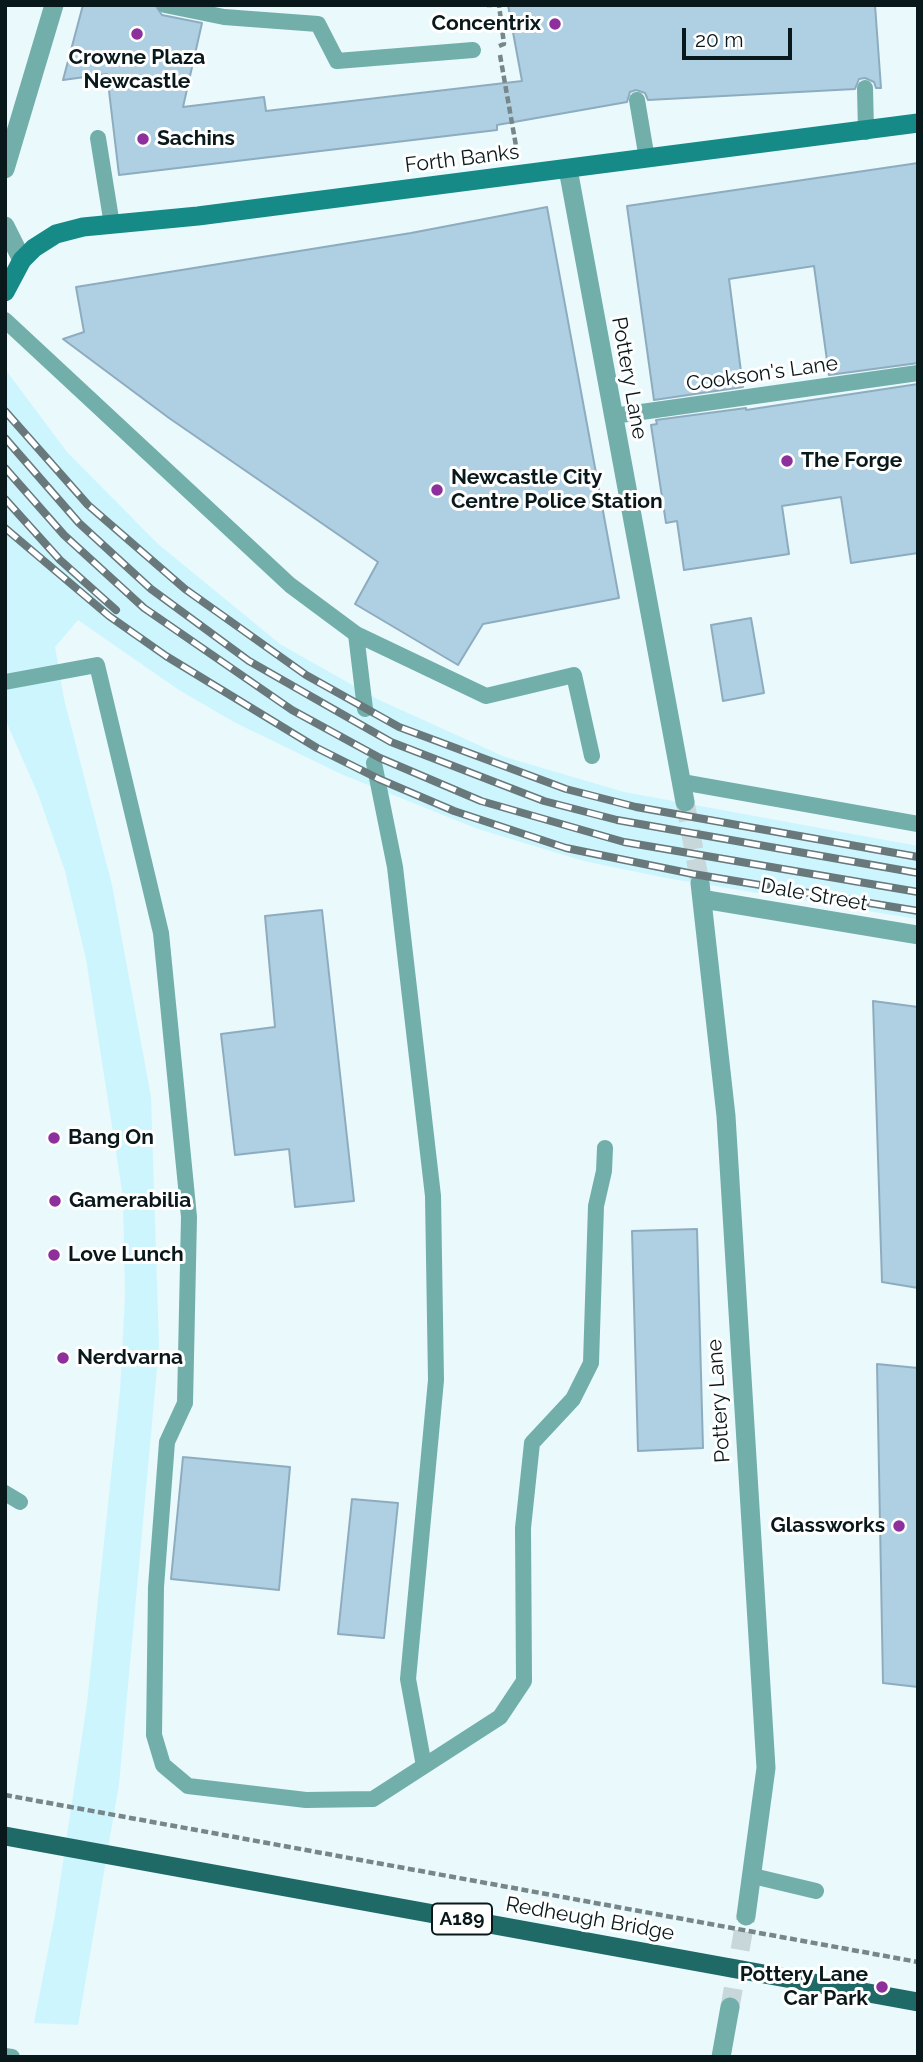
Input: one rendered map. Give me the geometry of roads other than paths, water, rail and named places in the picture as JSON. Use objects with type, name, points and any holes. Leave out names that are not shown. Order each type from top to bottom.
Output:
[{"type":"main road","name":"Forth Banks","points":[[22,260],[56,234],[111,225],[866,132],[918,123]]},
{"type":"main road","points":[[5,292],[22,260]]},
{"type":"main road","name":"Redheugh Bridge","points":[[5,1836],[918,2002]]},
{"type":"street","points":[[5,169],[54,5]]},
{"type":"street","name":"Pottery Lane","points":[[568,169],[685,802]]},
{"type":"street","points":[[5,226],[22,260]]},
{"type":"street","name":"Pottery Lane","points":[[701,891],[726,1116],[766,1768],[746,1916]]},
{"type":"street","name":"Dale Street","points":[[701,891],[918,936]]},
{"type":"street","points":[[721,2057],[730,2007]]},
{"type":"lane","points":[[165,5],[224,17],[318,24],[337,61],[473,50]]},
{"type":"lane","points":[[865,88],[866,132]]},
{"type":"lane","points":[[637,100],[647,159]]},
{"type":"lane","points":[[98,138],[111,225]]},
{"type":"lane","points":[[5,320],[290,585],[356,634],[486,696],[574,675],[592,755]]},
{"type":"lane","name":"Cookson's Lane","points":[[613,416],[918,373]]},
{"type":"lane","points":[[356,634],[365,709]]},
{"type":"lane","points":[[5,682],[97,665],[161,933],[190,1217],[185,1403],[167,1443],[156,1587],[154,1735],[163,1765],[188,1786],[306,1800],[373,1799],[500,1717],[524,1681],[523,1528],[532,1443],[573,1399],[591,1363],[596,1206],[604,1171],[605,1148]]},
{"type":"lane","points":[[374,763],[395,867],[433,1196],[436,1380],[408,1679],[424,1766]]},
{"type":"lane","points":[[681,782],[918,824]]},
{"type":"lane","points":[[5,1493],[20,1502]]},
{"type":"lane","points":[[753,1876],[816,1891]]},
{"type":"lane","points":[[5,2056],[12,2057]]},
{"type":"tunnel","points":[[685,802],[700,883]]},
{"type":"tunnel","points":[[730,2007],[746,1916]]},
{"type":"railway","points":[[5,411],[88,505],[185,589],[306,675],[399,727],[566,789],[636,807],[918,857]]},
{"type":"railway","points":[[5,438],[79,523],[151,589],[249,661],[391,742],[544,801],[617,820],[918,873]]},
{"type":"railway","points":[[5,468],[64,535],[144,608],[292,710],[380,758],[481,801],[624,842],[918,892]]},
{"type":"railway","points":[[5,499],[60,560],[116,610]]},
{"type":"railway","points":[[5,528],[109,616],[166,656],[317,748],[379,779],[454,811],[566,848],[693,874],[918,911]]},
{"type":"place","name":"Concentrix","points":[[555,24]]},
{"type":"place","name":"Crowne Plaza Newcastle","points":[[137,34]]},
{"type":"place","name":"Sachins","points":[[143,139]]},
{"type":"place","name":"The Forge","points":[[787,461]]},
{"type":"place","name":"Newcastle City Centre Police Station","points":[[437,490]]},
{"type":"place","name":"Bang On","points":[[54,1138]]},
{"type":"place","name":"Gamerabilia","points":[[55,1201]]},
{"type":"place","name":"Love Lunch","points":[[54,1255]]},
{"type":"place","name":"Nerdvarna","points":[[63,1358]]},
{"type":"place","name":"Glassworks","points":[[899,1526]]},
{"type":"place","name":"Pottery Lane Car Park","points":[[882,1987]]}]
